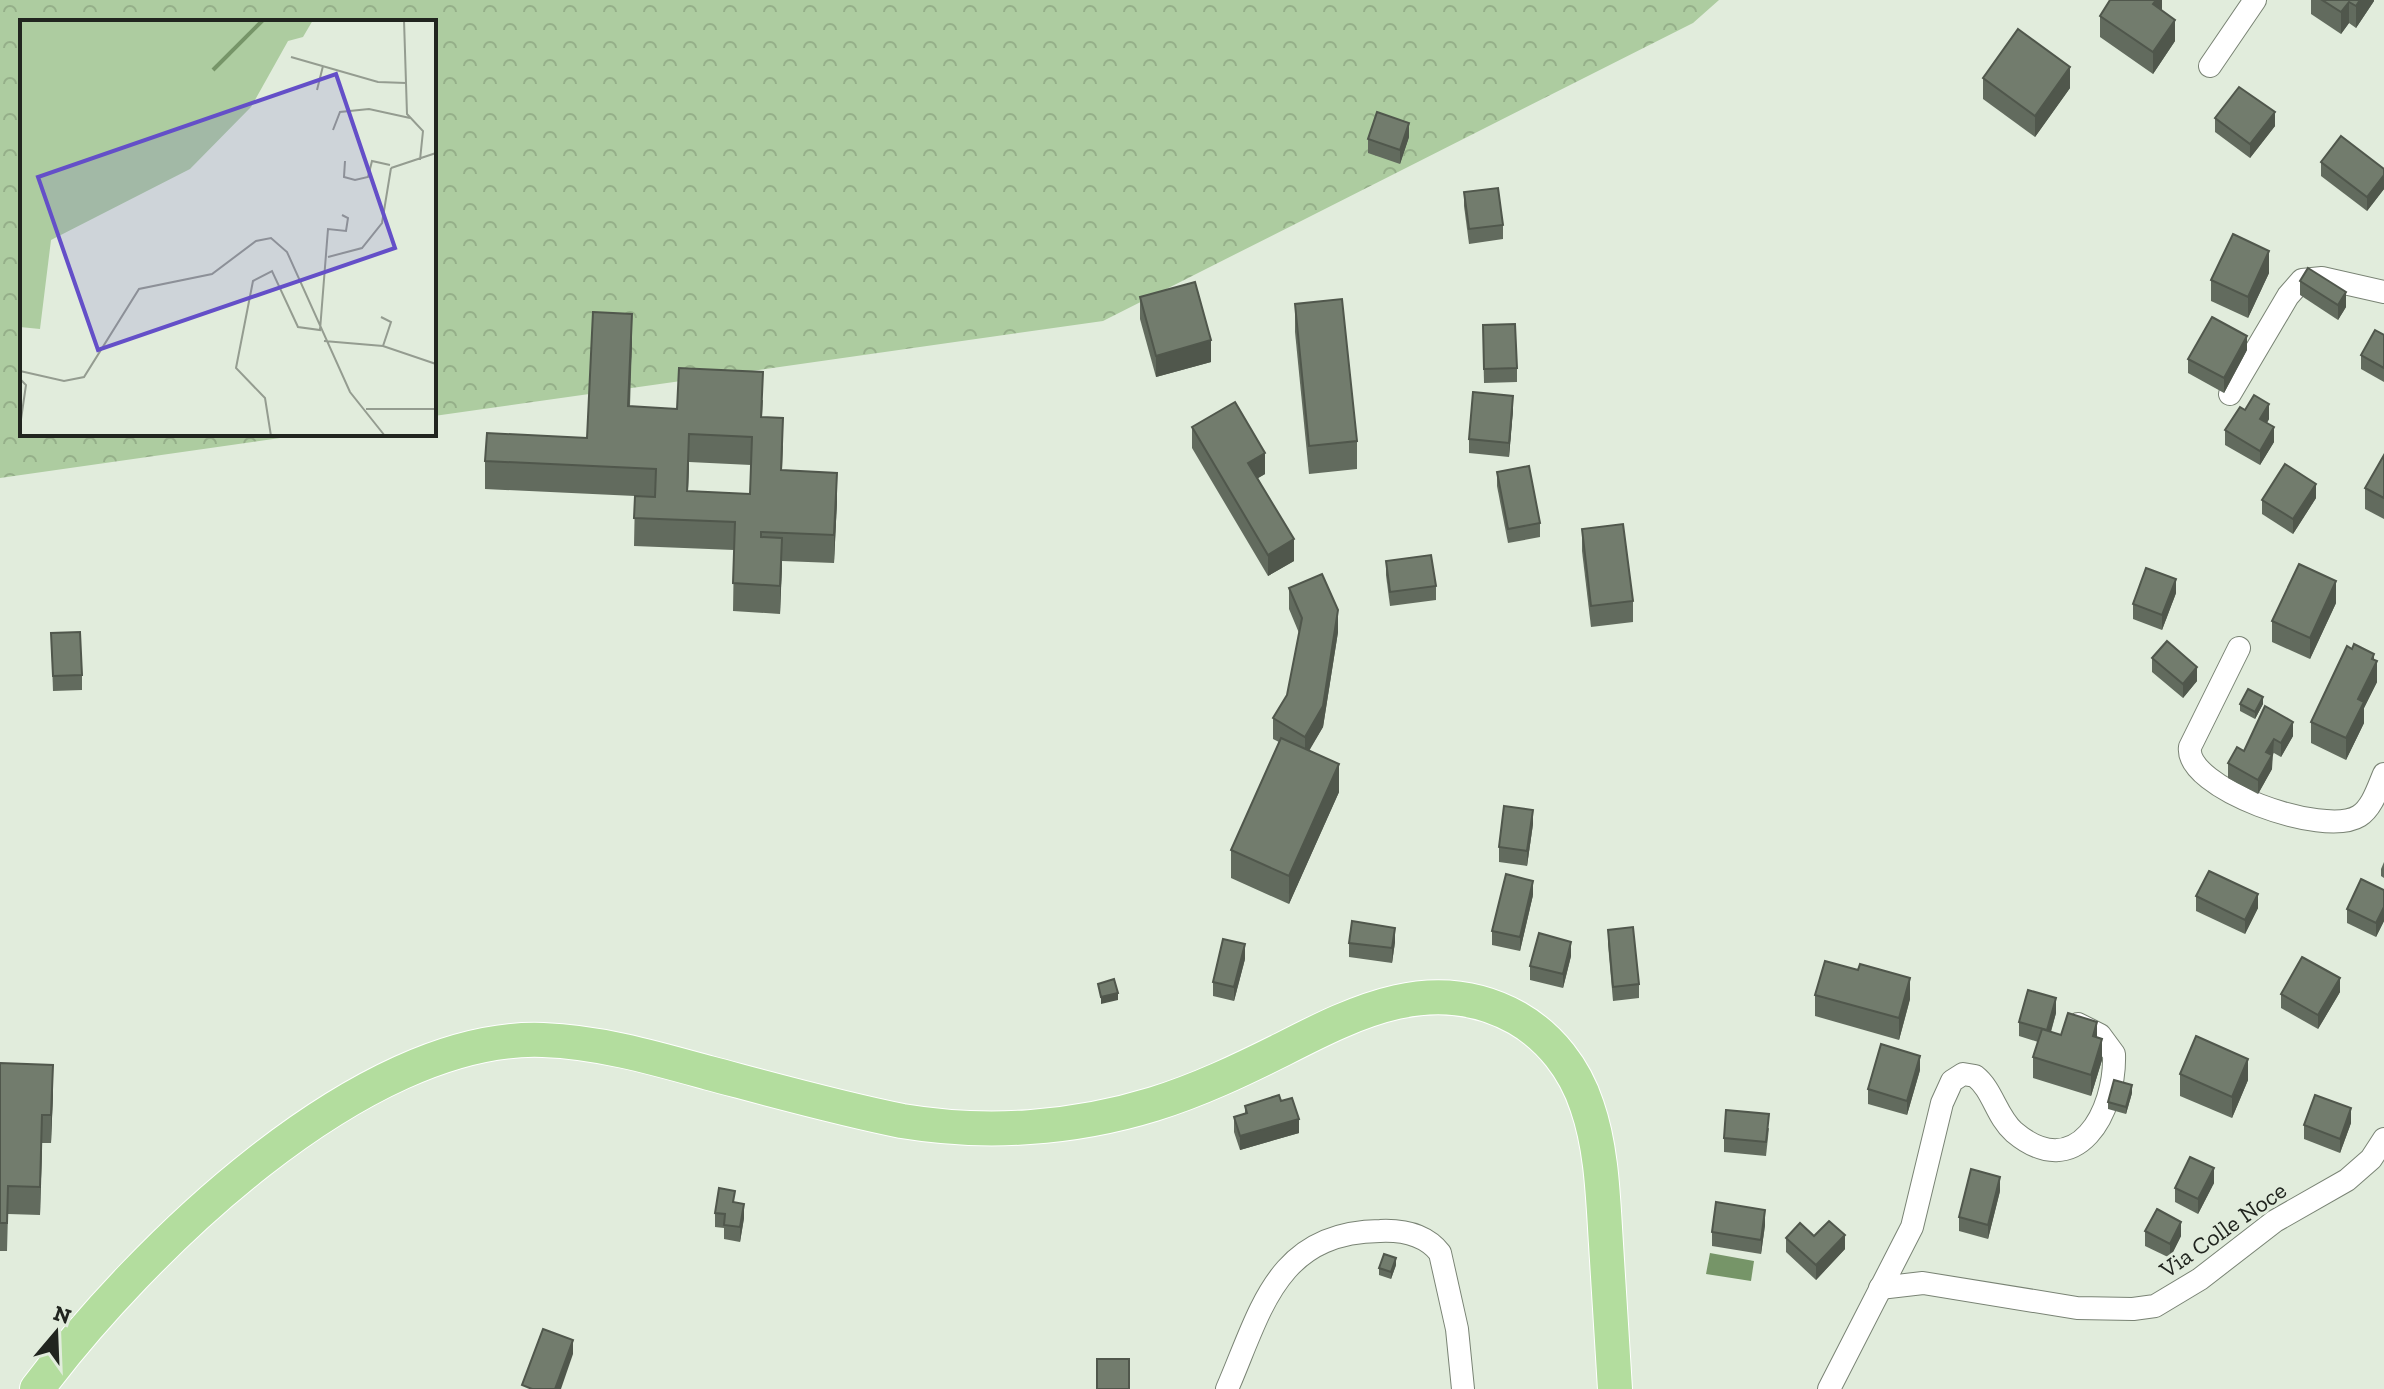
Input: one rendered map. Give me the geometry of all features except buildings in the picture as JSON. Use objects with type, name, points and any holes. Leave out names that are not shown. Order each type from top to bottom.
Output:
[{"type":"main road","points":[[37,1389],[89,1321],[132,1274],[251,1171],[330,1112],[376,1084],[428,1059],[466,1047],[531,1040],[596,1046],[902,1121],[956,1128],[1025,1128],[1084,1120],[1154,1104],[1228,1075],[1369,1008],[1405,998],[1437,996],[1489,1005],[1522,1021],[1551,1045],[1577,1082],[1591,1117],[1599,1162],[1615,1389]]},
{"type":"street","points":[[2210,66],[2255,0]]},
{"type":"street","points":[[2230,394],[2288,296],[2302,280],[2322,278],[2384,292]]},
{"type":"street","points":[[2239,648],[2190,747],[2189,755],[2196,768],[2247,799],[2282,814],[2335,822],[2351,820],[2364,812],[2384,774]]},
{"type":"street","points":[[1829,1389],[1912,1227],[1942,1103],[1957,1077],[1970,1074],[1980,1080],[2001,1117],[2027,1141],[2046,1148],[2067,1149],[2093,1133],[2103,1108],[2114,1054],[2100,1035],[2078,1024]]},
{"type":"street","name":"Via Colle Noce","points":[[1880,1288],[1923,1283],[2077,1308],[2116,1310],[2155,1306],[2200,1279],[2275,1221],[2347,1180],[2371,1159],[2384,1139]]},
{"type":"street","points":[[1227,1389],[1272,1286],[1286,1267],[1304,1253],[1340,1237],[1392,1231],[1427,1240],[1444,1260],[1457,1329],[1463,1389]]},
{"type":"green space","points":[[0,0],[1719,0],[1693,23],[1103,321],[436,416],[436,20],[20,20],[20,436],[294,436],[0,478]]},
{"type":"shaded area","points":[[1710,1253],[1754,1261],[1751,1281],[1706,1274]]}]
